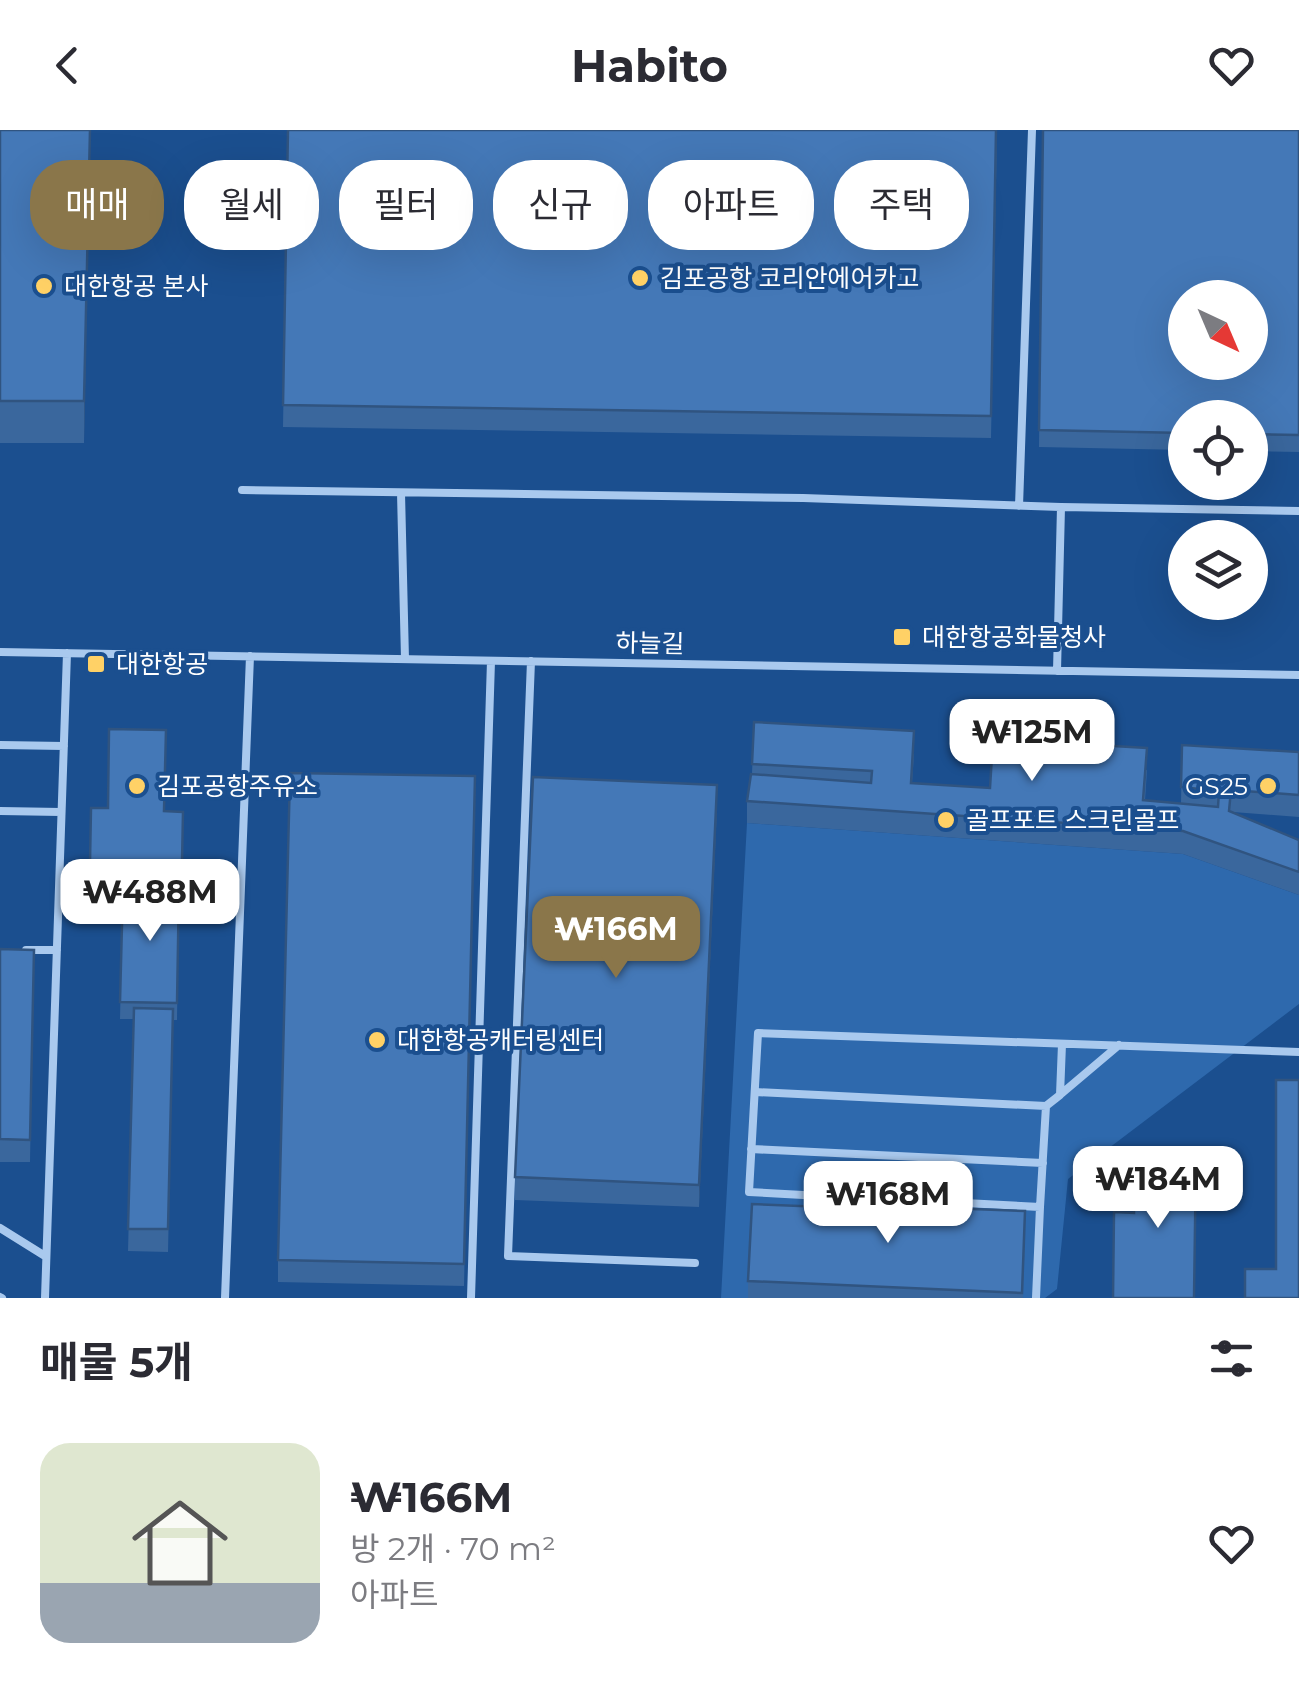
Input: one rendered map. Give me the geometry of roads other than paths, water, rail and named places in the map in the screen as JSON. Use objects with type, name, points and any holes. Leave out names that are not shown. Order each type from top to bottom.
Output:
[{"type":"lane","points":[[1019,506],[1032,130]]},
{"type":"lane","points":[[242,490],[804,498],[1299,511]]},
{"type":"lane","points":[[401,492],[406,659]]},
{"type":"lane","points":[[1057,671],[1060,507]]},
{"type":"lane","name":"하늘길","points":[[0,652],[1299,675]]},
{"type":"lane","points":[[44,1298],[67,653]]},
{"type":"lane","points":[[225,1298],[250,656]]},
{"type":"lane","points":[[471,1298],[491,661]]},
{"type":"lane","points":[[531,661],[508,1256],[695,1263]]},
{"type":"lane","points":[[0,745],[64,746]]},
{"type":"lane","points":[[0,810],[61,812]]},
{"type":"lane","points":[[19,950],[57,950]]},
{"type":"lane","points":[[866,1198],[749,1192],[758,1032],[1299,1052]]},
{"type":"lane","points":[[1060,1095],[1062,1044]]},
{"type":"lane","points":[[755,1092],[1046,1106],[1119,1046]]},
{"type":"lane","points":[[1036,1298],[1046,1106]]},
{"type":"lane","points":[[752,1148],[1043,1163]]},
{"type":"lane","points":[[885,1199],[1040,1207]]},
{"type":"lane","points":[[0,1228],[45,1256]]},
{"type":"place","name":"김포공항 코리안에어카고","points":[[640,278]]},
{"type":"place","name":"대한항공 본사","points":[[44,286]]},
{"type":"place","name":"대한항공화물청사","points":[[902,637]]},
{"type":"place","name":"대한항공","points":[[96,664]]},
{"type":"place","name":"김포공항주유소","points":[[137,786]]},
{"type":"place","name":"GS25","points":[[1268,786]]},
{"type":"place","name":"골프포트 스크린골프","points":[[946,820]]},
{"type":"place","name":"대한항공캐터링센터","points":[[377,1040]]}]
